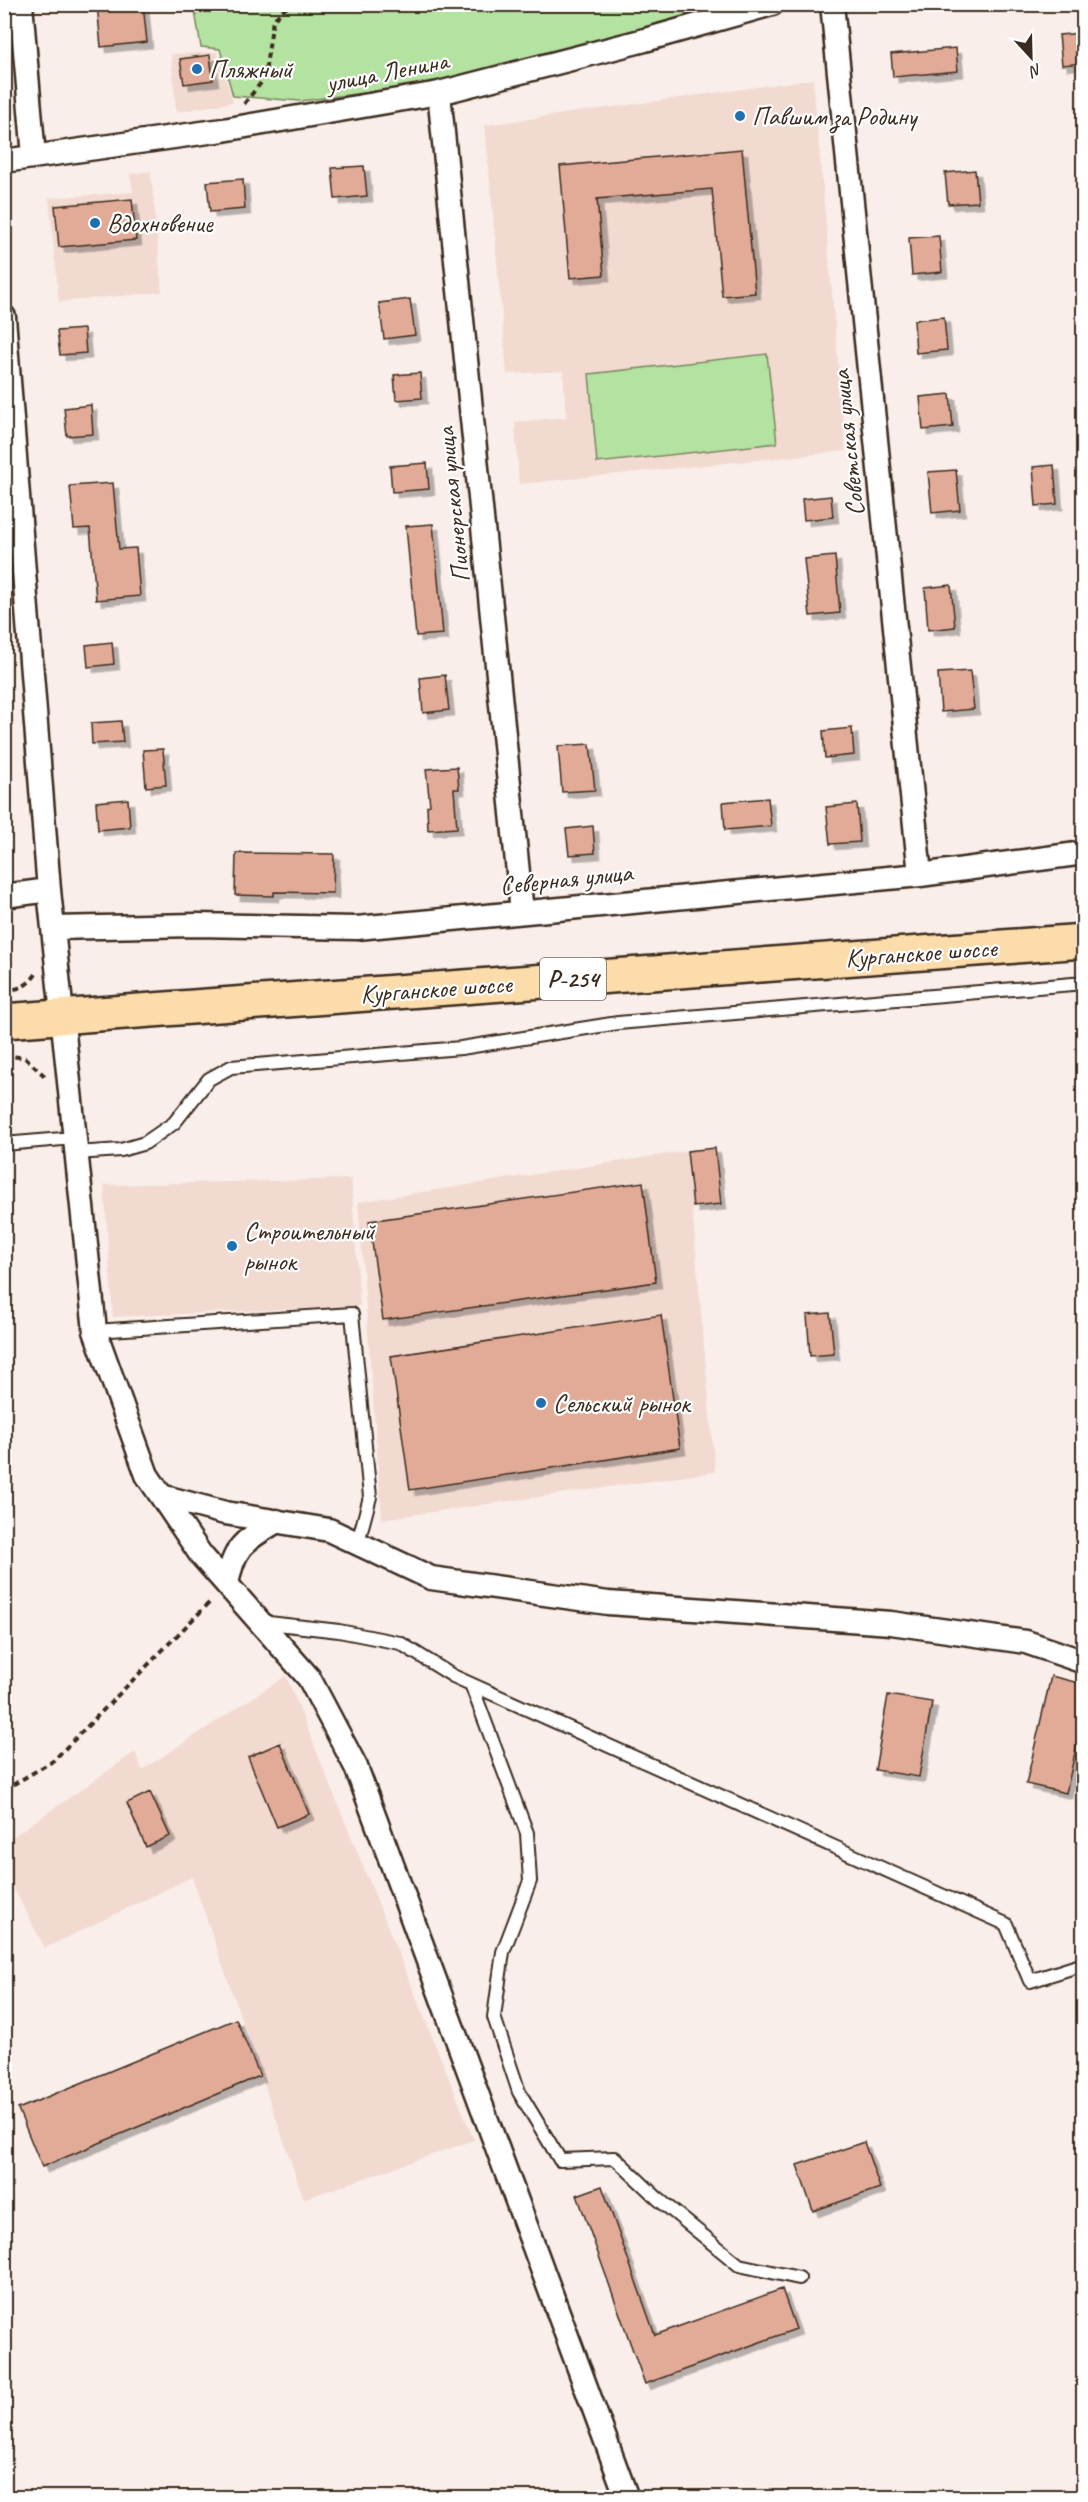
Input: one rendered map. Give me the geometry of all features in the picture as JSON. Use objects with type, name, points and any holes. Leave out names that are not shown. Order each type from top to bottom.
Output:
[{"type":"main road","name":"Курганское шоссе","points":[[4,1021],[1083,941]]},
{"type":"street","points":[[21,4],[13,25],[34,157]]},
{"type":"street","name":"улица Ленина","points":[[4,161],[223,130],[439,93],[645,40],[772,4]]},
{"type":"street","name":"Советская улица","points":[[832,4],[920,875]]},
{"type":"street","name":"Пионерская улица","points":[[439,93],[522,912]]},
{"type":"street","points":[[4,316],[52,928],[94,1331],[147,1475],[201,1555],[309,1678],[356,1767],[627,2498]]},
{"type":"street","name":"Северная улица","points":[[52,928],[196,926],[357,928],[920,875],[1083,853]]},
{"type":"street","points":[[4,896],[49,890]]},
{"type":"street","points":[[161,1496],[225,1513],[329,1530],[431,1578],[608,1603],[891,1623],[1026,1642],[1083,1662]]},
{"type":"street","points":[[227,1584],[231,1561],[245,1540],[277,1521]]},
{"type":"lane","points":[[4,1143],[121,1150],[145,1143],[174,1123],[209,1079],[231,1068],[461,1048],[618,1023],[1083,983]]},
{"type":"lane","points":[[94,1331],[352,1314],[370,1497],[358,1542]]},
{"type":"lane","points":[[260,1622],[339,1630],[400,1643],[453,1676],[1006,1924],[1030,1981],[1083,1964]]},
{"type":"lane","points":[[471,1684],[527,1833],[530,1881],[503,1952],[494,2017],[519,2092],[561,2160],[615,2158],[657,2198],[739,2265],[799,2278]]},
{"type":"path","points":[[223,130],[264,79],[273,20],[290,4]]},
{"type":"path","points":[[4,1055],[25,1058],[70,1101]]},
{"type":"path","points":[[4,1790],[54,1761],[227,1584]]},
{"type":"shaded area","points":[[217,52],[233,102],[176,112],[171,54]]},
{"type":"shaded area","points":[[813,79],[846,451],[519,484],[515,422],[566,417],[563,371],[507,374],[485,125]]},
{"type":"shaded area","points":[[151,171],[162,292],[59,302],[49,198],[133,192],[130,174]]},
{"type":"shaded area","name":"Сельский рынок","points":[[687,1151],[715,1472],[382,1519],[358,1202]]},
{"type":"shaded area","name":"Строительный рынок","points":[[351,1179],[360,1306],[113,1317],[104,1185]]},
{"type":"shaded area","points":[[286,1676],[474,2140],[304,2199],[192,1877],[45,1948],[5,1872],[4,1843],[135,1752],[142,1770]]},
{"type":"green space","points":[[194,5],[724,5],[440,83],[300,101],[233,96],[220,49],[201,47]]},
{"type":"green space","points":[[767,354],[777,443],[597,463],[589,374]]},
{"type":"building","points":[[97,4],[143,4],[147,42],[101,47]]},
{"type":"building","points":[[1083,33],[1083,63],[1062,65],[1059,35]]},
{"type":"building","points":[[956,48],[958,71],[893,77],[891,54]]},
{"type":"building","name":"Пляжный","points":[[210,55],[213,80],[184,84],[180,59]]},
{"type":"building","points":[[742,149],[755,293],[722,296],[712,189],[597,199],[604,275],[570,278],[560,166]]},
{"type":"building","points":[[364,166],[367,196],[335,199],[332,168]]},
{"type":"building","points":[[975,170],[978,202],[948,204],[945,173]]},
{"type":"building","points":[[243,179],[245,209],[210,212],[207,182]]},
{"type":"building","name":"Вдохновение","points":[[132,199],[136,240],[59,247],[55,206]]},
{"type":"building","points":[[939,236],[942,272],[912,275],[909,238]]},
{"type":"building","points":[[410,299],[415,335],[384,339],[379,303]]},
{"type":"building","points":[[944,317],[947,350],[916,353],[914,320]]},
{"type":"building","points":[[84,329],[86,353],[60,355],[57,331]]},
{"type":"building","points":[[420,373],[422,398],[396,400],[394,375]]},
{"type":"building","points":[[950,394],[953,427],[923,430],[920,397]]},
{"type":"building","points":[[91,405],[93,434],[67,436],[64,408]]},
{"type":"building","points":[[427,463],[429,489],[392,492],[390,466]]},
{"type":"building","points":[[1054,465],[1057,504],[1036,506],[1033,467]]},
{"type":"building","points":[[956,470],[960,510],[932,513],[928,472]]},
{"type":"building","points":[[113,483],[119,549],[136,548],[140,596],[96,600],[90,528],[74,529],[70,486]]},
{"type":"building","points":[[831,496],[833,517],[804,520],[802,499]]},
{"type":"building","points":[[433,524],[443,634],[416,636],[406,526]]},
{"type":"building","points":[[835,556],[840,613],[810,616],[804,559]]},
{"type":"building","points":[[951,585],[955,627],[928,630],[925,588]]},
{"type":"building","points":[[112,642],[114,664],[88,667],[86,645]]},
{"type":"building","points":[[970,671],[974,709],[941,712],[938,673]]},
{"type":"building","points":[[445,675],[449,710],[423,713],[420,678]]},
{"type":"building","points":[[121,721],[123,742],[92,744],[91,723]]},
{"type":"building","points":[[852,728],[854,755],[825,758],[823,731]]},
{"type":"building","points":[[590,744],[595,790],[562,792],[558,746]]},
{"type":"building","points":[[163,749],[166,785],[146,787],[143,750]]},
{"type":"building","points":[[457,767],[459,789],[454,789],[457,828],[428,830],[427,806],[430,805],[426,769]]},
{"type":"building","points":[[768,798],[771,826],[725,830],[723,802]]},
{"type":"building","points":[[128,799],[130,827],[98,830],[96,802]]},
{"type":"building","points":[[857,804],[860,842],[830,844],[826,807]]},
{"type":"building","points":[[593,826],[595,853],[569,855],[566,829]]},
{"type":"building","points":[[236,853],[334,854],[333,893],[274,892],[274,896],[235,895]]},
{"type":"building","points":[[715,1148],[721,1204],[693,1207],[687,1151]]},
{"type":"building","points":[[643,1182],[656,1282],[383,1320],[369,1221]]},
{"type":"building","points":[[830,1313],[834,1354],[810,1356],[807,1315]]},
{"type":"building","points":[[661,1315],[680,1448],[410,1490],[391,1356]]},
{"type":"building","points":[[1051,1676],[1083,1684],[1083,1717],[1066,1793],[1026,1784]]},
{"type":"building","points":[[888,1695],[932,1702],[919,1777],[875,1770]]},
{"type":"building","points":[[280,1743],[309,1814],[277,1827],[248,1757]]},
{"type":"building","points":[[150,1792],[170,1836],[146,1847],[127,1803]]},
{"type":"building","points":[[236,2019],[260,2076],[42,2167],[18,2109]]},
{"type":"building","points":[[864,2142],[880,2188],[813,2211],[797,2165]]},
{"type":"building","points":[[602,2186],[655,2335],[782,2289],[796,2329],[645,2384],[577,2195]]},
{"type":"place","name":"Пляжный","points":[[197,69]]},
{"type":"place","name":"Павшим за Родину","points":[[740,116]]},
{"type":"place","name":"Вдохновение","points":[[95,223]]},
{"type":"place","name":"Строительный рынок","points":[[232,1246]]},
{"type":"place","name":"Сельский рынок","points":[[541,1403]]}]
